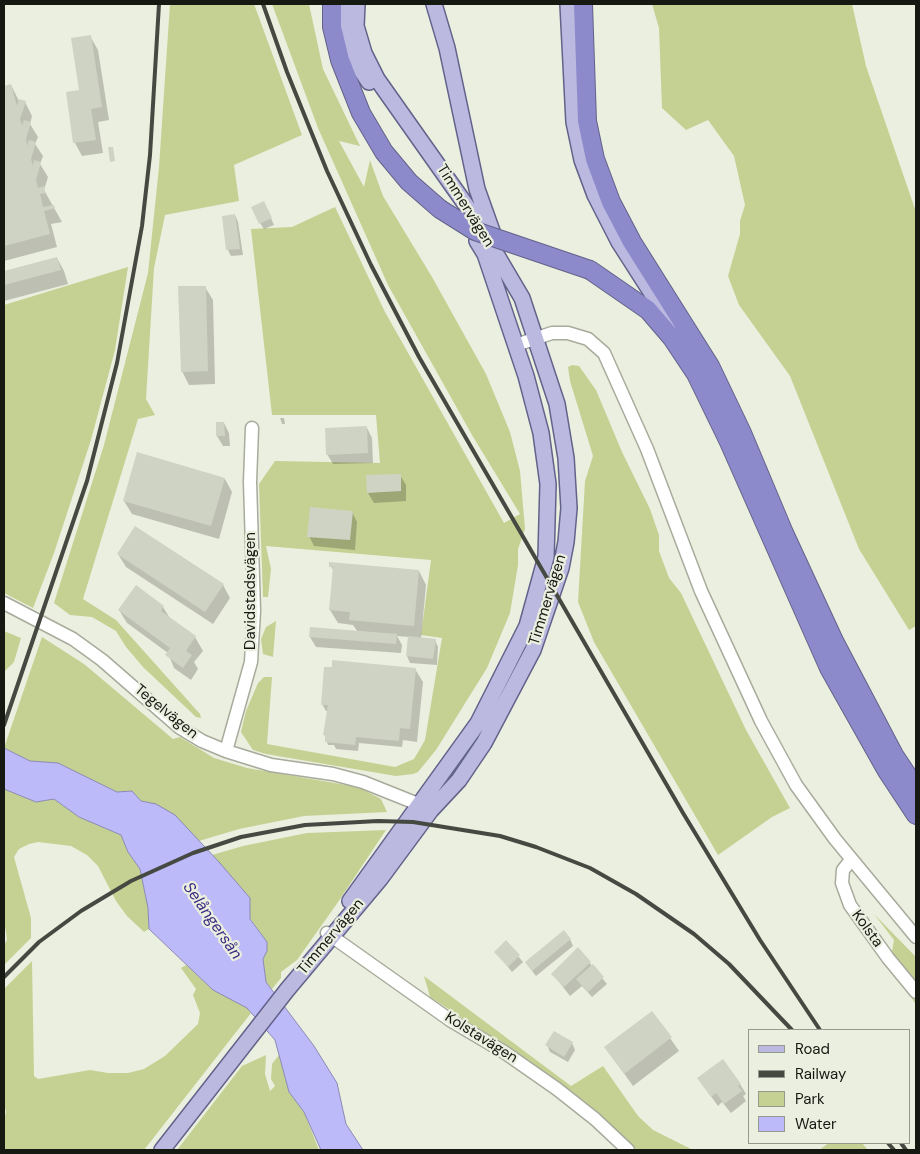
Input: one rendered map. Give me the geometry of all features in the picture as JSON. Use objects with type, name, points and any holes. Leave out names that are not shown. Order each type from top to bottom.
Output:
[{"type":"highway","points":[[332,4],[332,27],[336,44],[361,113],[384,152],[409,182],[440,209],[475,231],[590,270],[648,310],[672,338],[696,374],[729,442],[830,668],[887,771],[916,815]]},
{"type":"highway","points":[[583,4],[587,121],[595,159],[611,202],[632,242],[710,366],[742,433],[784,533],[834,641],[894,755],[916,788]]},
{"type":"main road","points":[[339,4],[341,29],[346,50],[357,64]]},
{"type":"main road","name":"Timmervägen","points":[[162,1150],[330,935],[380,879],[478,724],[517,649],[537,595],[546,557],[548,484],[545,454],[534,401],[485,254],[466,222],[357,64],[347,32],[346,4]]},
{"type":"main road","name":"Timmervägen","points":[[356,4],[356,26],[364,53],[377,79],[473,215],[522,298],[557,404],[566,458],[569,508],[561,568],[533,650],[500,716],[459,780],[426,807]]},
{"type":"main road","points":[[434,4],[447,48],[477,189],[490,227],[522,298]]},
{"type":"main road","points":[[568,4],[574,122],[582,160],[594,195],[619,242],[692,355],[728,429],[729,442]]},
{"type":"street","points":[[516,345],[559,332],[579,335],[588,339],[604,353],[647,449],[701,592],[739,677],[796,785],[851,860],[916,937]]},
{"type":"street","name":"Davidstadsvägen","points":[[226,751],[241,704],[251,662],[254,611],[250,482],[252,428]]},
{"type":"street","name":"Tegelvägen","points":[[4,603],[73,639],[102,660],[179,726],[202,741],[226,751],[271,765],[333,774],[386,789],[426,807]]},
{"type":"street","name":"Kolsta","points":[[851,860],[843,870],[842,883],[850,905],[916,992]]},
{"type":"street","name":"Kolstavägen","points":[[330,935],[450,1020],[504,1052],[557,1089],[595,1119],[628,1150]]},
{"type":"green space","points":[[170,4],[254,4],[302,135],[234,165],[239,201],[165,215],[154,268],[146,399],[155,415],[138,419],[83,599],[116,620],[200,714],[201,718],[196,717],[143,667],[126,647],[116,631],[92,617],[70,615],[54,603],[104,445],[148,273],[159,167]]},
{"type":"green space","points":[[272,4],[309,4],[323,69],[360,146],[339,141],[364,187],[370,160],[383,196],[432,277],[486,374],[510,432],[520,471],[525,529],[518,549],[518,565],[510,613],[487,668],[436,750],[418,772],[413,774],[396,776],[266,754],[253,750],[241,732],[246,711],[258,683],[264,677],[272,677],[267,744],[395,767],[414,759],[425,740],[442,638],[421,635],[431,560],[266,546],[271,569],[268,597],[263,597],[259,484],[275,461],[380,463],[376,415],[272,415],[251,229],[292,227],[335,207],[385,312],[504,523],[520,514],[472,435],[388,285],[318,128]]},
{"type":"green space","points":[[652,4],[852,4],[866,66],[916,212],[916,626],[909,630],[859,549],[790,376],[739,305],[728,276],[740,234],[740,221],[745,205],[734,156],[708,120],[686,130],[662,108],[659,28]]},
{"type":"green space","points":[[128,267],[115,350],[91,440],[54,553],[33,608],[4,593],[4,305]]},
{"type":"green space","points":[[572,365],[579,366],[596,390],[622,452],[650,509],[659,535],[659,551],[669,578],[681,593],[746,730],[790,808],[772,817],[718,855],[594,642],[578,602],[585,481],[593,456],[570,381],[568,367]]},
{"type":"green space","points":[[276,621],[273,657],[263,654],[261,639],[266,627]]},
{"type":"green space","points":[[4,631],[21,638],[14,662],[4,672]]},
{"type":"green space","points":[[42,637],[84,664],[173,739],[180,737],[214,758],[247,768],[358,787],[381,799],[387,812],[304,816],[239,829],[199,841],[156,804],[141,801],[132,791],[117,792],[58,763],[30,761],[4,748]]},
{"type":"green space","points":[[4,789],[36,802],[54,799],[79,817],[121,835],[128,852],[140,869],[148,908],[149,929],[144,932],[127,916],[116,901],[98,866],[87,855],[71,846],[38,842],[29,844],[19,849],[14,857],[31,918],[31,938],[4,965],[4,947],[7,939],[4,920]]},
{"type":"green space","points":[[386,830],[297,960],[281,972],[281,978],[272,989],[266,982],[263,959],[267,951],[267,942],[250,918],[250,898],[212,855],[243,846],[307,833]]},
{"type":"green space","points":[[874,914],[916,957],[916,1005],[890,963],[894,940]]},
{"type":"green space","points":[[32,961],[34,1076],[38,1079],[90,1070],[108,1073],[128,1073],[144,1069],[165,1056],[198,1024],[200,1013],[193,995],[196,989],[181,968],[186,965],[213,990],[247,1008],[251,1013],[144,1150],[4,1150],[4,1118],[6,1112],[4,1104],[4,989]]},
{"type":"green space","points":[[424,976],[571,1086],[603,1066],[638,1116],[653,1130],[693,1150],[637,1150],[551,1076],[430,997]]},
{"type":"green space","points":[[266,1055],[265,1074],[270,1091],[275,1086],[271,1079],[272,1064],[279,1055],[289,1092],[304,1112],[319,1150],[177,1150],[242,1066]]},
{"type":"green space","points":[[828,1144],[863,1144],[868,1150],[819,1150]]},
{"type":"water","name":"Selångersån","points":[[4,748],[30,761],[58,763],[117,792],[132,791],[141,801],[156,804],[175,815],[219,862],[250,898],[250,919],[267,942],[267,951],[263,959],[266,982],[314,1046],[337,1083],[346,1124],[363,1150],[321,1150],[304,1112],[289,1092],[275,1040],[247,1008],[213,990],[149,929],[148,908],[140,869],[128,852],[121,835],[79,817],[54,799],[36,802],[4,789]]},
{"type":"building","points":[[91,35],[102,107],[91,109],[96,140],[73,143],[66,92],[79,90],[71,38]]},
{"type":"building","points":[[11,84],[17,106],[19,99],[26,101],[20,119],[22,126],[24,120],[31,122],[26,139],[27,146],[29,140],[36,142],[31,159],[33,166],[34,160],[41,162],[36,180],[38,188],[44,186],[45,193],[40,194],[43,207],[54,205],[55,208],[44,211],[50,234],[4,246],[4,86]]},
{"type":"building","points":[[108,147],[113,147],[115,161],[110,162]]},
{"type":"building","points":[[264,201],[272,218],[259,224],[251,207]]},
{"type":"building","points":[[235,214],[240,249],[226,250],[222,216]]},
{"type":"building","points":[[57,257],[61,270],[4,285],[4,271]]},
{"type":"building","points":[[178,286],[206,286],[208,371],[181,372]]},
{"type":"building","points":[[216,422],[224,422],[225,436],[216,436]]},
{"type":"building","points":[[367,426],[368,453],[326,455],[325,428]]},
{"type":"building","points":[[137,452],[225,478],[211,526],[123,501]]},
{"type":"building","points":[[401,474],[401,491],[367,493],[366,475]]},
{"type":"building","points":[[310,507],[353,511],[350,540],[307,537]]},
{"type":"building","points":[[135,526],[224,584],[205,612],[117,554]]},
{"type":"building","points":[[329,562],[419,570],[414,626],[349,620],[350,612],[329,610],[333,567],[329,567]]},
{"type":"building","points":[[136,585],[164,606],[161,611],[196,636],[186,651],[192,655],[183,668],[165,655],[170,648],[118,610]]},
{"type":"building","points":[[310,627],[397,634],[396,644],[309,637]]},
{"type":"building","points":[[408,636],[436,639],[433,659],[406,656]]},
{"type":"building","points":[[332,660],[416,668],[410,729],[400,728],[399,741],[356,737],[355,745],[325,742],[325,735],[323,735],[328,705],[321,705],[324,667],[332,667]]},
{"type":"building","points":[[564,930],[571,939],[532,971],[525,962]]},
{"type":"building","points":[[506,940],[520,955],[508,967],[494,952]]},
{"type":"building","points":[[578,947],[591,962],[564,987],[551,974]]},
{"type":"building","points":[[593,964],[604,977],[588,992],[576,979]]},
{"type":"building","points":[[652,1011],[672,1037],[624,1074],[604,1047]]},
{"type":"building","points":[[554,1031],[573,1042],[564,1057],[545,1045]]},
{"type":"building","points":[[723,1059],[741,1084],[738,1086],[742,1091],[724,1104],[716,1093],[711,1097],[697,1078]]},
{"type":"railway","points":[[4,725],[87,481],[117,363],[142,226],[150,155],[159,4]]},
{"type":"railway","points":[[263,4],[287,72],[327,171],[371,265],[419,357],[683,813],[760,940],[819,1029]]},
{"type":"railway","points":[[4,977],[39,942],[81,911],[131,881],[193,853],[241,837],[305,825],[378,821],[413,822],[500,836],[536,847],[590,868],[636,894],[694,934],[729,964],[791,1029]]},
{"type":"railway","points":[[889,1144],[894,1150]]},
{"type":"railway","points":[[902,1144],[906,1150]]}]
